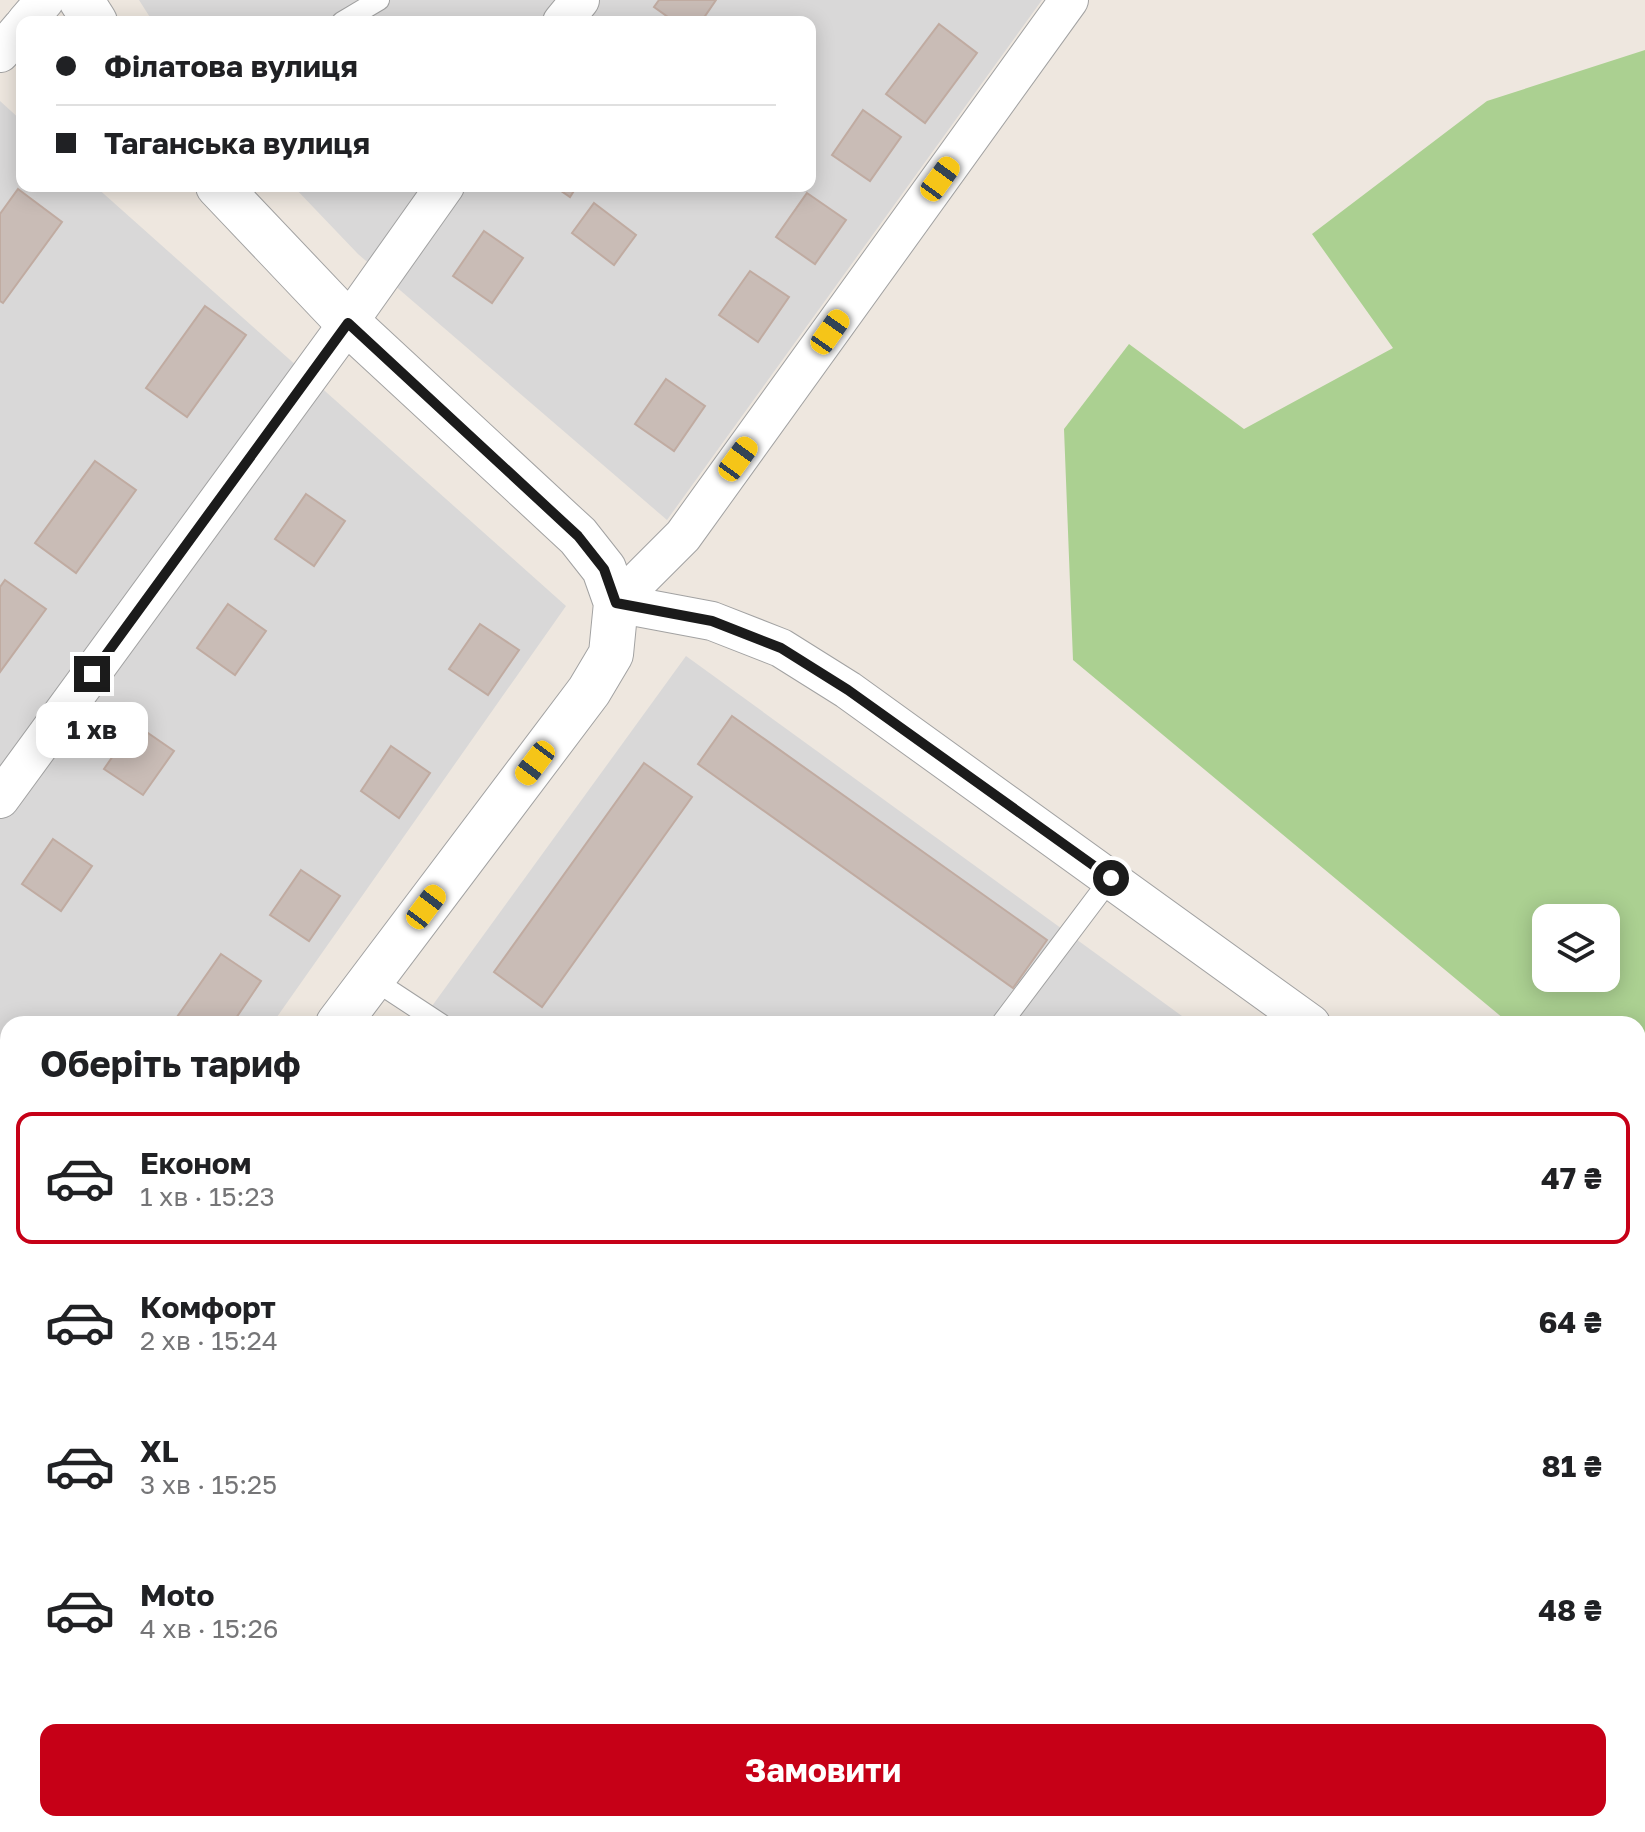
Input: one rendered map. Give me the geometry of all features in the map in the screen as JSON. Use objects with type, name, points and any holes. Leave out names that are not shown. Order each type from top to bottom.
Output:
[{"type":"street","points":[[31,16],[45,0]]},
{"type":"street","points":[[567,16],[580,0]]},
{"type":"street","points":[[616,603],[683,536],[1069,0]]},
{"type":"street","points":[[0,53],[16,34]]},
{"type":"street","points":[[224,192],[348,323],[578,536],[604,569],[616,603],[611,654],[589,691],[344,1016]]},
{"type":"street","points":[[0,799],[441,192]]},
{"type":"street","points":[[616,603],[712,621],[781,648],[848,690],[1300,1016]]},
{"type":"lane","points":[[352,16],[379,0]]},
{"type":"lane","points":[[1007,1016],[1111,878]]},
{"type":"lane","points":[[371,978],[429,1016]]},
{"type":"shaded area","points":[[139,0],[1042,0],[667,520],[358,254],[299,192],[816,192],[816,16],[149,16]]},
{"type":"shaded area","points":[[0,101],[16,116],[16,192],[102,192],[566,606],[278,1016],[0,1016]]},
{"type":"shaded area","points":[[686,656],[1182,1016],[425,1016]]},
{"type":"green space","points":[[1645,50],[1645,1016],[1500,1016],[1073,660],[1064,429],[1129,344],[1244,429],[1393,348],[1312,234],[1487,101]]},
{"type":"building","points":[[659,0],[716,0],[705,16],[667,16],[654,7]]},
{"type":"building","points":[[939,24],[977,53],[925,123],[886,94]]},
{"type":"building","points":[[863,110],[901,137],[870,181],[832,155]]},
{"type":"building","points":[[16,192],[22,192],[62,222],[3,303],[0,301],[0,214]]},
{"type":"building","points":[[807,193],[846,220],[815,264],[776,237]]},
{"type":"building","points":[[594,203],[636,235],[614,265],[572,233]]},
{"type":"building","points":[[484,231],[523,258],[492,303],[453,276]]},
{"type":"building","points":[[750,271],[789,297],[758,342],[719,315]]},
{"type":"building","points":[[205,306],[246,335],[187,417],[146,388]]},
{"type":"building","points":[[666,379],[705,406],[674,451],[635,424]]},
{"type":"building","points":[[95,461],[136,490],[76,573],[35,543]]},
{"type":"building","points":[[306,494],[345,521],[314,566],[275,539]]},
{"type":"building","points":[[5,580],[46,609],[0,672],[0,587]]},
{"type":"building","points":[[228,604],[266,631],[235,675],[197,648]]},
{"type":"building","points":[[480,624],[519,650],[488,695],[449,669]]},
{"type":"building","points":[[732,716],[1047,940],[1013,988],[698,764]]},
{"type":"building","points":[[135,724],[174,751],[143,795],[104,769]]},
{"type":"building","points":[[391,746],[430,773],[399,818],[361,791]]},
{"type":"building","points":[[644,763],[692,797],[542,1007],[494,972]]},
{"type":"building","points":[[53,839],[92,866],[61,911],[22,884]]},
{"type":"building","points":[[301,870],[340,896],[309,941],[270,915]]},
{"type":"building","points":[[221,954],[261,981],[237,1016],[178,1016]]},
{"type":"route","points":[[92,674],[348,323],[578,536],[604,569],[616,603],[712,621],[781,648],[848,690],[1111,878]]}]
